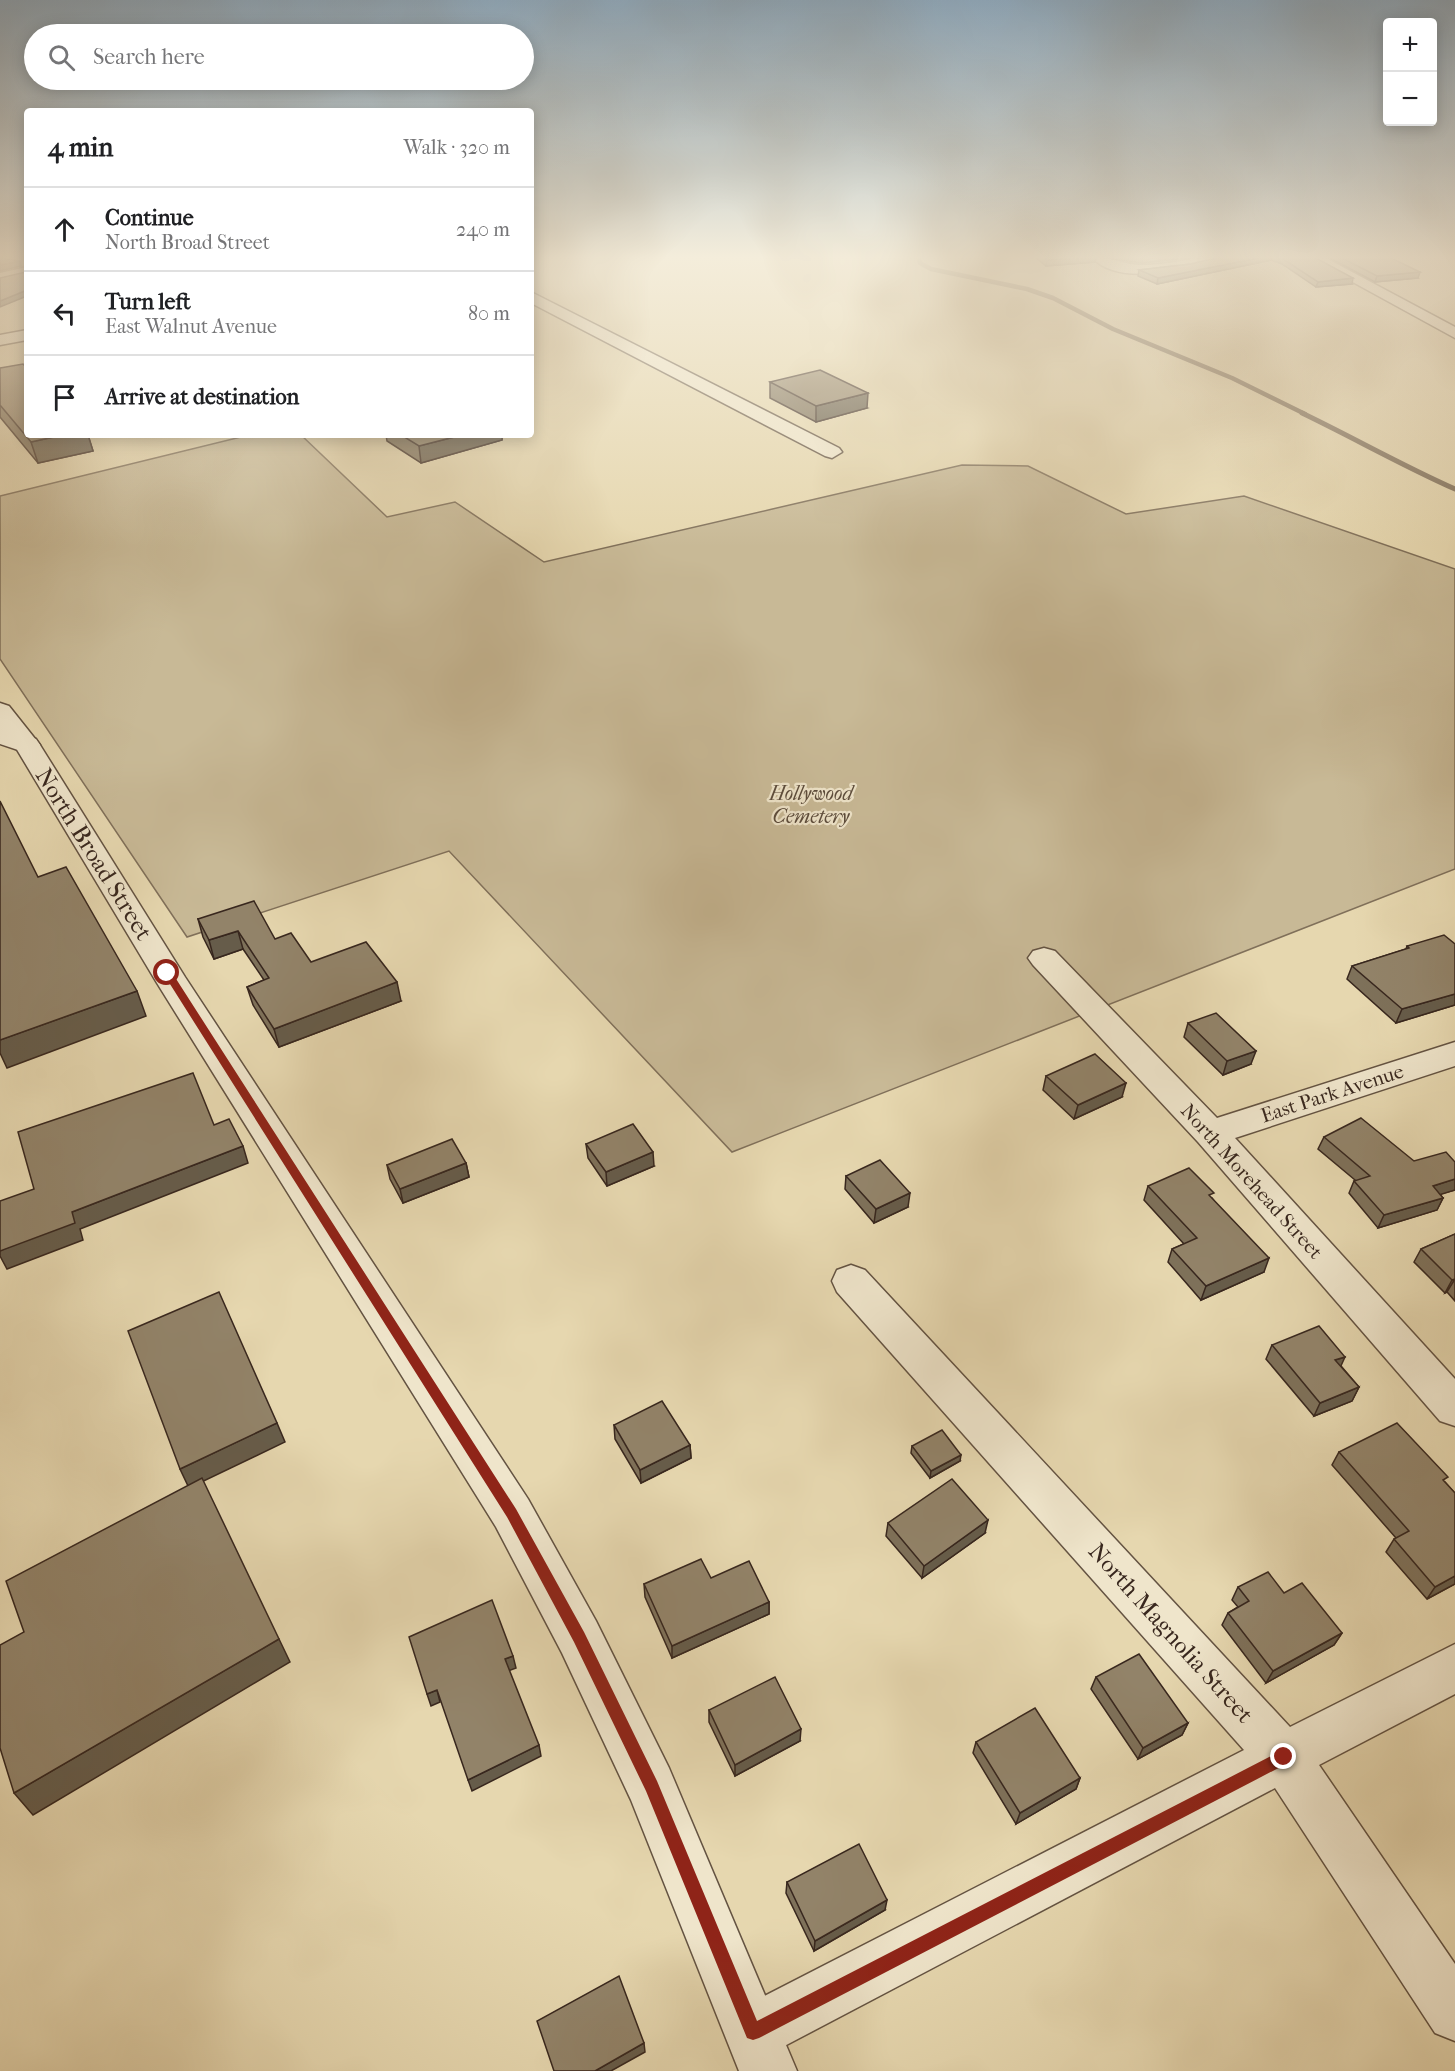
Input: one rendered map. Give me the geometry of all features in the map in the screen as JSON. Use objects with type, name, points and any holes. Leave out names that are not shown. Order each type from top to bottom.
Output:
[{"type":"street","points":[[641,354],[832,452]]},
{"type":"street","name":"North Broad Street","points":[[0,711],[13,740],[173,983],[512,1513],[579,1637],[651,1786],[761,2051]]},
{"type":"street","name":"North Morehead Street","points":[[1044,958],[1210,1133],[1455,1408]]},
{"type":"street","name":"East Park Avenue","points":[[1210,1133],[1455,1054]]},
{"type":"street","name":"North Magnolia Street","points":[[851,1281],[1284,1757],[1455,2013]]},
{"type":"street","points":[[761,2051],[1284,1757],[1455,1668]]},
{"type":"green space","name":"Hollywood Cemetery","points":[[237,438],[304,438],[387,517],[455,502],[544,562],[962,465],[1028,466],[1126,514],[1244,496],[1455,569],[1455,869],[732,1152],[449,851],[187,937],[0,659],[0,496]]},
{"type":"building","points":[[24,365],[24,434],[0,405],[0,368]]},
{"type":"building","points":[[820,370],[868,393],[816,406],[770,382]]},
{"type":"building","points":[[28,438],[49,438],[31,442]]},
{"type":"building","points":[[406,438],[450,438],[419,446]]},
{"type":"building","points":[[0,801],[38,877],[66,867],[137,991],[0,1040]]},
{"type":"building","points":[[254,901],[275,939],[291,933],[311,962],[366,942],[397,982],[274,1029],[247,987],[269,978],[238,931],[209,940],[198,919]]},
{"type":"building","points":[[1444,935],[1455,944],[1455,994],[1402,1009],[1352,966],[1409,948],[1407,946]]},
{"type":"building","points":[[1216,1013],[1256,1051],[1227,1061],[1188,1023]]},
{"type":"building","points":[[1095,1054],[1126,1083],[1078,1105],[1046,1076]]},
{"type":"building","points":[[193,1073],[214,1125],[229,1119],[243,1146],[72,1212],[75,1223],[0,1251],[0,1201],[34,1189],[18,1132]]},
{"type":"building","points":[[1361,1118],[1414,1161],[1446,1152],[1455,1162],[1455,1179],[1433,1186],[1443,1198],[1384,1215],[1354,1181],[1370,1176],[1324,1137]]},
{"type":"building","points":[[633,1124],[653,1152],[606,1172],[586,1144]]},
{"type":"building","points":[[452,1139],[466,1163],[400,1189],[387,1165]]},
{"type":"building","points":[[880,1160],[910,1193],[876,1209],[846,1176]]},
{"type":"building","points":[[1189,1168],[1214,1193],[1209,1195],[1269,1258],[1206,1286],[1172,1249],[1197,1238],[1148,1186]]},
{"type":"building","points":[[1455,1234],[1455,1279],[1452,1280],[1421,1249]]},
{"type":"building","points":[[219,1292],[277,1423],[180,1469],[128,1331]]},
{"type":"building","points":[[1319,1326],[1345,1357],[1335,1360],[1359,1387],[1320,1403],[1272,1345]]},
{"type":"building","points":[[662,1401],[690,1445],[640,1470],[614,1425]]},
{"type":"building","points":[[1397,1423],[1448,1477],[1443,1480],[1455,1493],[1455,1576],[1435,1587],[1394,1539],[1409,1531],[1339,1452]]},
{"type":"building","points":[[942,1430],[961,1455],[931,1471],[912,1446]]},
{"type":"building","points":[[202,1478],[279,1639],[14,1793],[0,1748],[0,1645],[24,1632],[6,1581]]},
{"type":"building","points":[[952,1479],[988,1520],[924,1566],[888,1523]]},
{"type":"building","points":[[701,1559],[711,1578],[749,1561],[769,1602],[672,1646],[644,1584]]},
{"type":"building","points":[[1268,1572],[1284,1593],[1302,1583],[1342,1633],[1273,1671],[1228,1613],[1249,1601],[1238,1587]]},
{"type":"building","points":[[492,1600],[513,1656],[505,1659],[539,1745],[468,1780],[437,1690],[427,1694],[409,1637]]},
{"type":"building","points":[[1139,1654],[1188,1723],[1143,1748],[1096,1677]]},
{"type":"building","points":[[775,1677],[801,1729],[735,1765],[709,1710]]},
{"type":"building","points":[[1035,1708],[1080,1778],[1020,1813],[976,1742]]},
{"type":"building","points":[[859,1844],[887,1900],[815,1941],[787,1882]]},
{"type":"building","points":[[619,1976],[644,2043],[595,2071],[554,2071],[537,2021]]},
{"type":"waterway","points":[[1173,354],[1232,378],[1305,414]]},
{"type":"waterway","points":[[1302,413],[1455,489]]},
{"type":"route","points":[[167,973],[512,1513],[579,1637],[651,1786],[753,2032],[1284,1757]]}]
